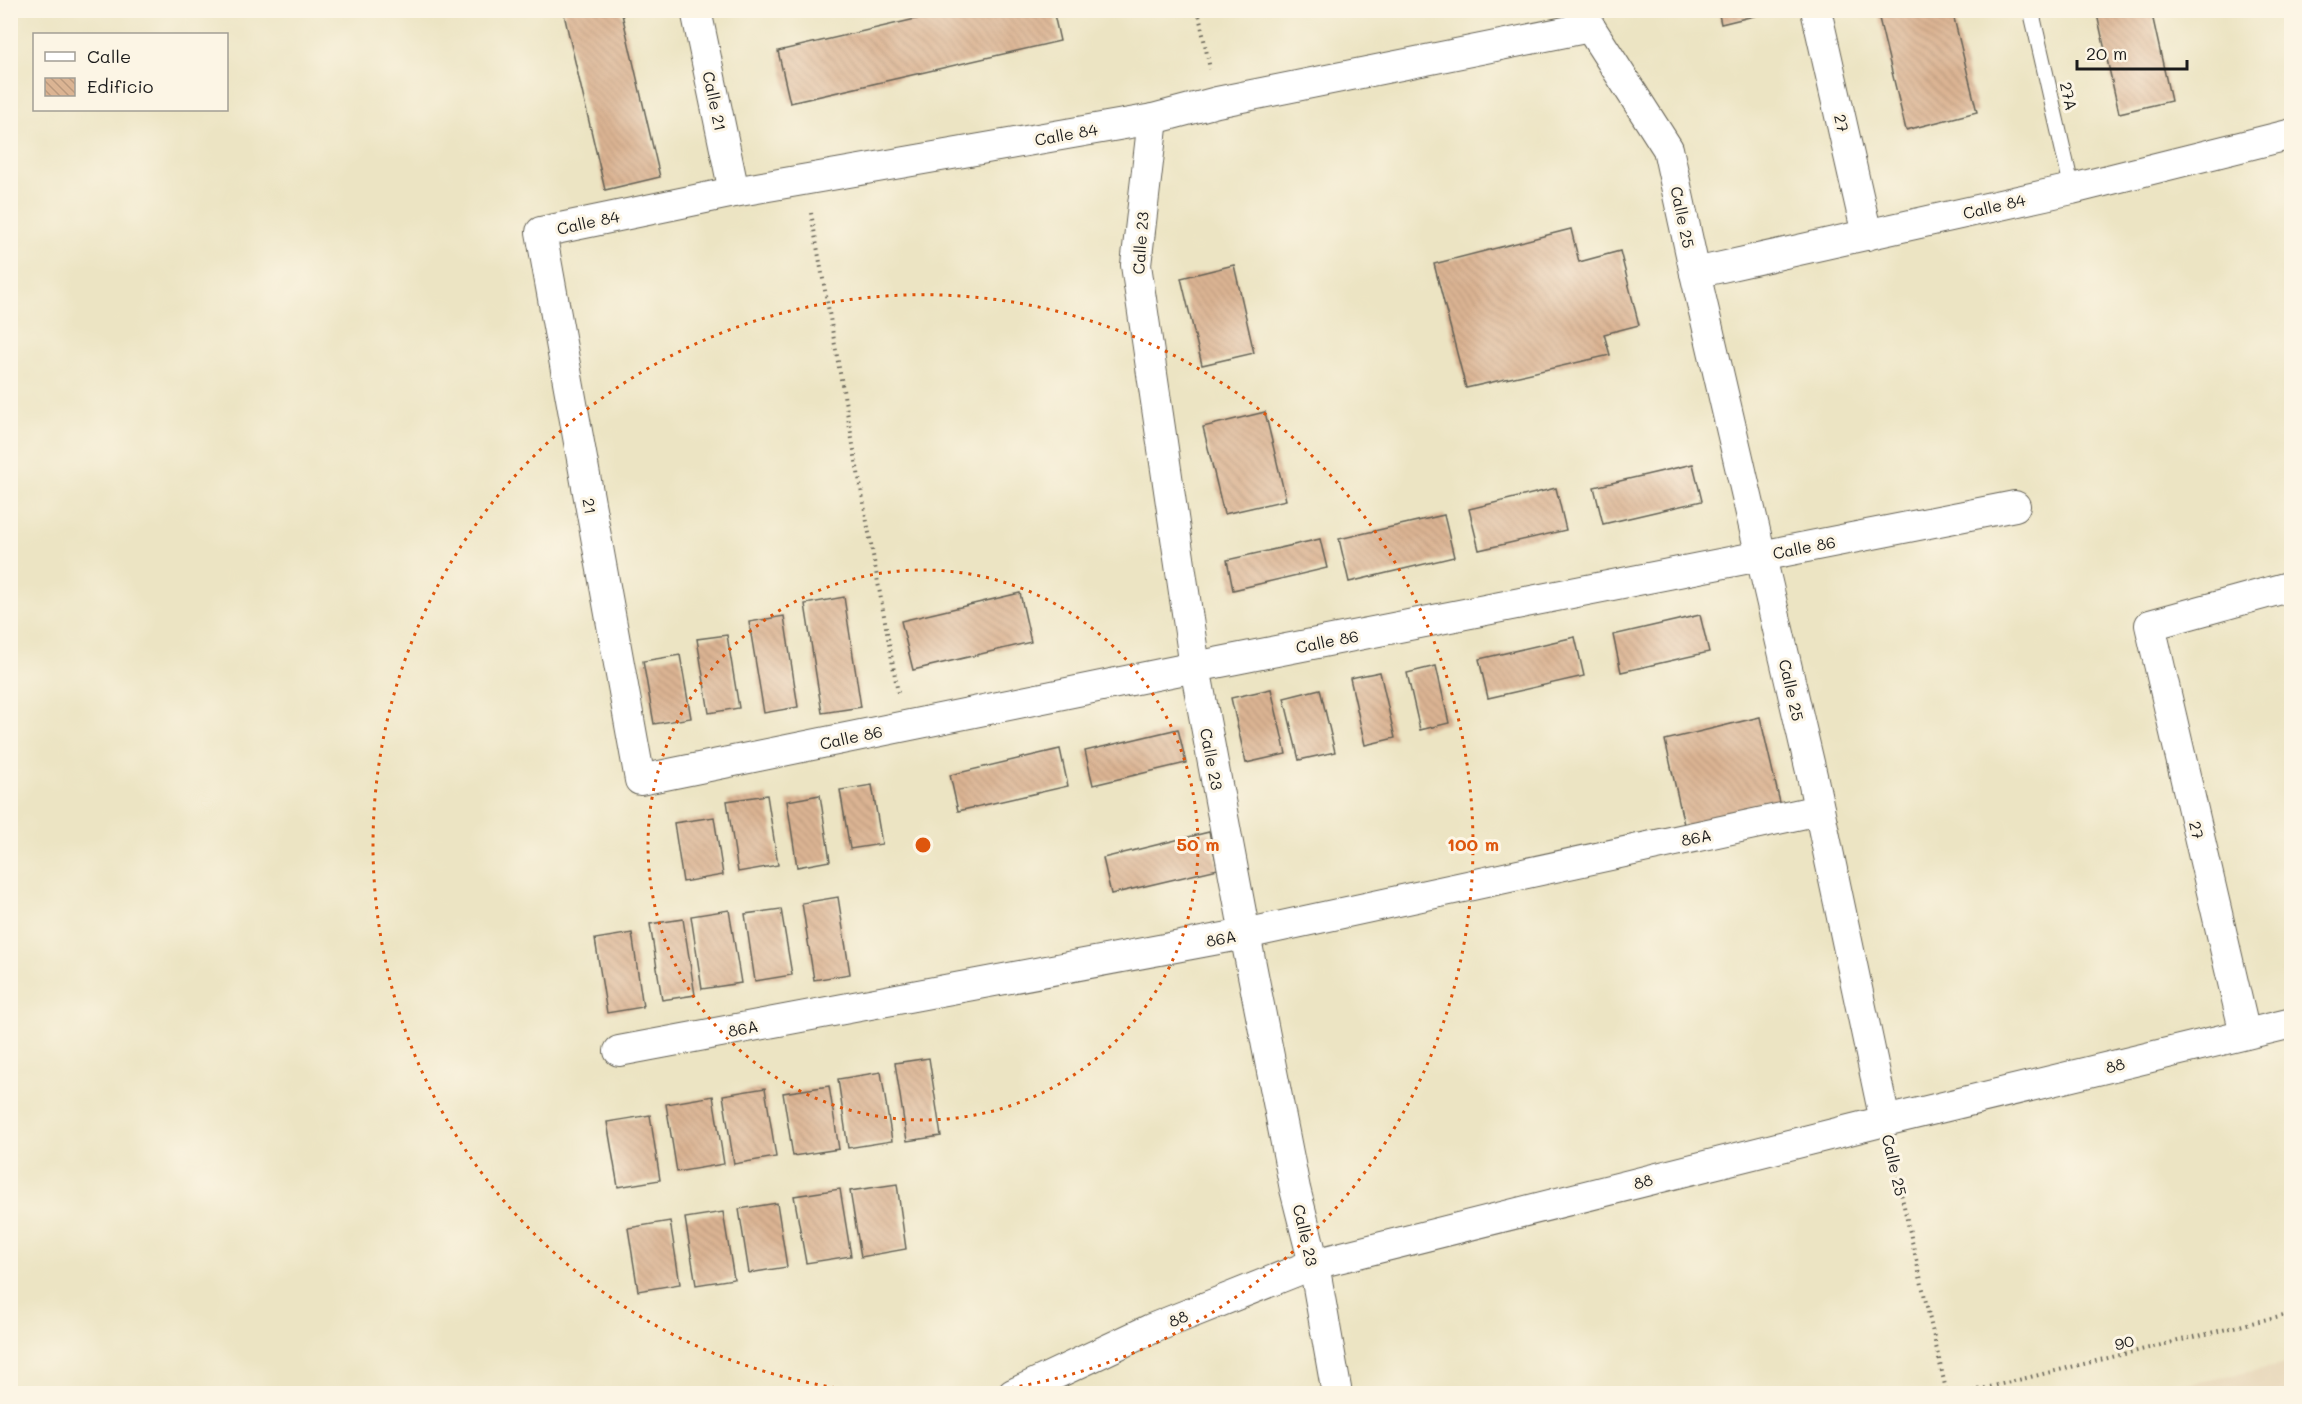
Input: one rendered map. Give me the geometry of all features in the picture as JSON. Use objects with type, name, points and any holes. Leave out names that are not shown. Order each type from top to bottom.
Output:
[{"type":"street","name":"Calle 21","points":[[696,10],[734,192]]},
{"type":"street","name":"27","points":[[1816,10],[1867,235]]},
{"type":"street","name":"Calle 84","points":[[541,232],[734,192],[1153,119],[1217,102],[1585,19]]},
{"type":"street","name":"Calle 25","points":[[1585,19],[1668,149],[1819,810],[1885,1121]]},
{"type":"street","name":"Calle 23","points":[[1153,119],[1136,265],[1195,667],[1295,1189],[1314,1264],[1337,1394]]},
{"type":"street","name":"Calle 84","points":[[1695,273],[2072,189],[2292,134]]},
{"type":"street","name":"21","points":[[541,232],[640,780]]},
{"type":"street","name":"Calle 86","points":[[640,780],[1195,667],[2015,506]]},
{"type":"street","name":"27","points":[[2245,1034],[2150,625],[2292,586]]},
{"type":"street","name":"86A","points":[[619,1051],[1245,934],[1819,810]]},
{"type":"street","name":"88","points":[[1013,1394],[1151,1329],[1314,1264],[1885,1121],[2292,1023]]},
{"type":"lane","name":"27A","points":[[2031,10],[2072,189]]},
{"type":"path","points":[[1198,10],[1217,102]]},
{"type":"path","points":[[805,180],[904,726]]},
{"type":"path","name":"Calle 25","points":[[1885,1121],[1947,1394]]},
{"type":"path","name":"90","points":[[1961,1394],[2292,1313]]},
{"type":"shaded area","points":[[2291,1363],[2291,1393],[2146,1393]]},
{"type":"building","points":[[563,10],[621,10],[660,177],[605,190]]},
{"type":"building","points":[[954,10],[1053,10],[1060,41],[790,103],[778,51]]},
{"type":"building","points":[[1718,10],[1773,10],[1774,11],[1721,24]]},
{"type":"building","points":[[1877,10],[1952,10],[1977,112],[1906,130]]},
{"type":"building","points":[[2096,10],[2151,10],[2171,101],[2119,113]]},
{"type":"building","points":[[1571,229],[1579,262],[1620,251],[1639,325],[1604,334],[1610,355],[1466,388],[1434,264]]},
{"type":"building","points":[[1234,265],[1254,353],[1202,365],[1181,278]]},
{"type":"building","points":[[1265,412],[1286,500],[1224,514],[1203,427]]},
{"type":"building","points":[[1693,464],[1702,501],[1603,524],[1594,487]]},
{"type":"building","points":[[1556,488],[1566,530],[1479,550],[1469,509]]},
{"type":"building","points":[[1444,515],[1454,557],[1349,582],[1339,539]]},
{"type":"building","points":[[1320,539],[1327,568],[1233,590],[1227,560]]},
{"type":"building","points":[[1020,593],[1031,642],[913,670],[901,621]]},
{"type":"building","points":[[844,597],[861,707],[822,713],[805,604]]},
{"type":"building","points":[[1700,615],[1709,652],[1621,672],[1613,635]]},
{"type":"building","points":[[784,616],[798,707],[764,713],[749,622]]},
{"type":"building","points":[[727,635],[739,708],[709,713],[697,639]]},
{"type":"building","points":[[1575,637],[1584,676],[1488,698],[1479,659]]},
{"type":"building","points":[[680,655],[691,718],[654,724],[643,661]]},
{"type":"building","points":[[1436,666],[1449,723],[1420,730],[1407,673]]},
{"type":"building","points":[[1380,672],[1395,738],[1365,745],[1350,678]]},
{"type":"building","points":[[1271,689],[1286,754],[1246,763],[1231,698]]},
{"type":"building","points":[[1320,689],[1335,752],[1299,760],[1284,698]]},
{"type":"building","points":[[1760,717],[1781,807],[1685,829],[1665,740]]},
{"type":"building","points":[[1178,729],[1186,763],[1093,785],[1085,751]]},
{"type":"building","points":[[1060,749],[1068,786],[958,811],[950,775]]},
{"type":"building","points":[[872,785],[882,844],[850,849],[840,790]]},
{"type":"building","points":[[767,795],[778,865],[738,872],[727,801]]},
{"type":"building","points":[[820,795],[830,861],[797,867],[787,801]]},
{"type":"building","points":[[714,817],[723,875],[683,882],[674,823]]},
{"type":"building","points":[[1209,832],[1218,869],[1111,894],[1103,858]]},
{"type":"building","points":[[838,897],[850,974],[814,980],[802,903]]},
{"type":"building","points":[[781,909],[792,975],[755,981],[745,914]]},
{"type":"building","points":[[729,910],[741,983],[702,989],[691,916]]},
{"type":"building","points":[[683,919],[695,995],[662,1000],[650,924]]},
{"type":"building","points":[[632,933],[643,1007],[607,1013],[595,939]]},
{"type":"building","points":[[929,1058],[941,1136],[907,1141],[895,1063]]},
{"type":"building","points":[[881,1072],[892,1141],[848,1148],[838,1079]]},
{"type":"building","points":[[829,1086],[839,1149],[793,1156],[783,1093]]},
{"type":"building","points":[[765,1088],[776,1157],[734,1164],[723,1095]]},
{"type":"building","points":[[713,1096],[724,1164],[677,1172],[666,1104]]},
{"type":"building","points":[[650,1115],[660,1180],[618,1187],[607,1122]]},
{"type":"building","points":[[897,1184],[906,1249],[861,1257],[850,1191]]},
{"type":"building","points":[[840,1189],[851,1256],[806,1263],[794,1196]]},
{"type":"building","points":[[777,1203],[787,1267],[749,1273],[739,1209]]},
{"type":"building","points":[[723,1212],[734,1279],[696,1285],[685,1218]]},
{"type":"building","points":[[670,1221],[680,1284],[638,1291],[628,1228]]}]
